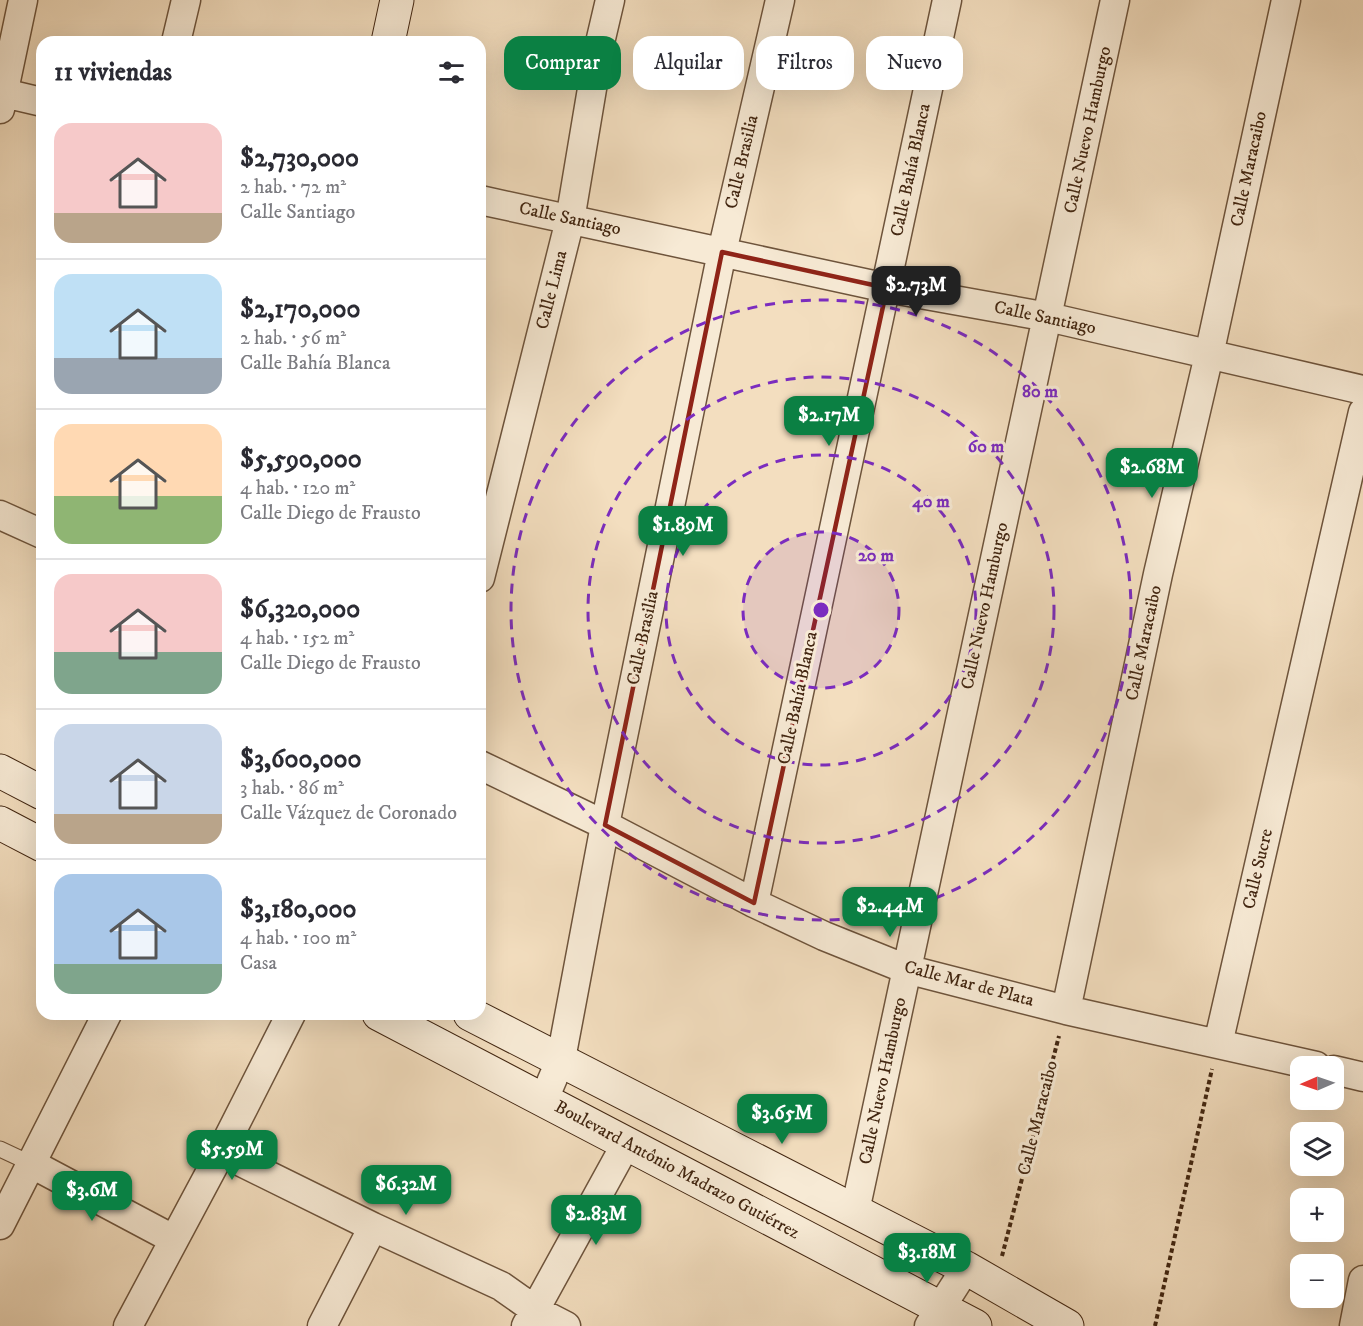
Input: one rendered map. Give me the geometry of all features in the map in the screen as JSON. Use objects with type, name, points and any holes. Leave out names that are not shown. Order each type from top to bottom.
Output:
[{"type":"street","points":[[23,0],[1,98],[36,101]]},
{"type":"street","points":[[177,36],[186,0]]},
{"type":"street","points":[[389,36],[397,0]]},
{"type":"street","name":"Calle Lima","points":[[486,554],[570,220],[599,47],[610,0]]},
{"type":"street","name":"Calle Brasilia","points":[[544,1099],[561,1059],[605,825],[722,252],[780,0]]},
{"type":"street","name":"Calle Bahía Blanca","points":[[754,903],[947,0]]},
{"type":"street","name":"Calle Nuevo Hamburgo","points":[[855,1211],[1115,0]]},
{"type":"street","name":"Calle Maracaibo","points":[[1066,1010],[1158,574],[1209,355],[1286,0]]},
{"type":"street","name":"Calle Santiago","points":[[486,201],[887,288],[1048,317],[1363,390]]},
{"type":"street","name":"Calle Sucre","points":[[1218,1044],[1363,412]]},
{"type":"street","points":[[0,514],[36,531]]},
{"type":"street","name":"Calle Mar de Plata","points":[[486,768],[605,825],[754,903],[824,936],[906,969],[1066,1010],[1290,1060]]},
{"type":"street","points":[[0,771],[36,790]]},
{"type":"street","points":[[0,823],[36,842]]},
{"type":"street","points":[[0,1225],[104,1020]]},
{"type":"street","points":[[128,1326],[221,1152],[288,1020]]},
{"type":"street","name":"Boulevard Antônio Madrazo Gutiérrez","points":[[391,1020],[544,1099],[934,1317],[975,1326]]},
{"type":"street","points":[[482,1020],[966,1268],[1067,1326]]},
{"type":"street","points":[[1344,1072],[1363,1077]]},
{"type":"street","points":[[531,1318],[626,1144]]},
{"type":"street","points":[[221,1152],[373,1227],[501,1286],[531,1318],[566,1326]]},
{"type":"street","points":[[32,1164],[173,1239]]},
{"type":"street","points":[[322,1326],[373,1227]]},
{"type":"street","points":[[934,1317],[966,1268]]},
{"type":"street","points":[[1354,1326],[1363,1280]]},
{"type":"lane","points":[[0,1149],[32,1164]]},
{"type":"path","name":"Calle Maracaibo","points":[[994,1285],[1066,1010]]},
{"type":"path","points":[[1155,1326],[1218,1044]]},
{"type":"highlighted area","points":[[722,252],[887,288],[754,903],[605,825]]}]
